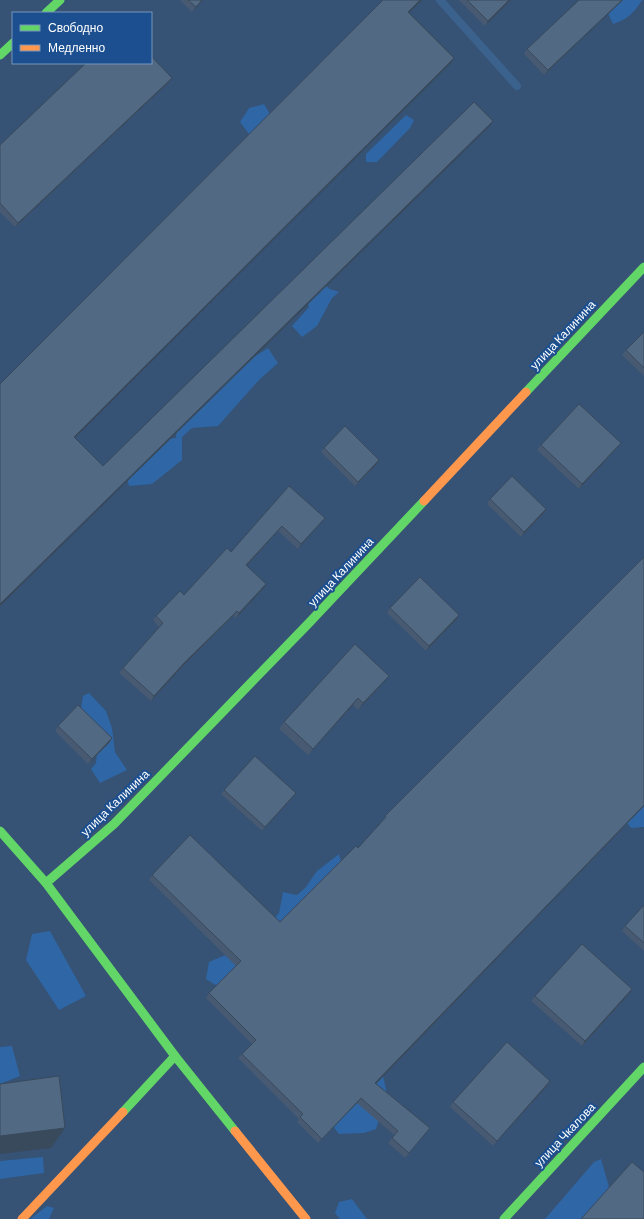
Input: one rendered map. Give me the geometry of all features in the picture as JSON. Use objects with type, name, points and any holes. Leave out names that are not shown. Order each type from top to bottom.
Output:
[{"type":"street","points":[[47,12],[60,0]]},
{"type":"street","points":[[0,55],[12,44]]},
{"type":"street","name":"улица Калинина","points":[[46,883],[114,824],[307,625],[644,267]]},
{"type":"street","points":[[0,831],[46,883],[175,1056],[306,1219]]},
{"type":"street","points":[[22,1219],[175,1056]]},
{"type":"street","name":"улица Чкалова","points":[[504,1219],[644,1067]]},
{"type":"shaded area","points":[[612,0],[642,0],[630,15],[613,24],[606,9]]},
{"type":"shaded area","points":[[264,104],[274,121],[255,142],[240,122],[249,108]]},
{"type":"shaded area","points":[[406,115],[414,120],[410,128],[377,162],[366,162],[366,154]]},
{"type":"shaded area","points":[[320,282],[330,289],[339,292],[332,298],[317,326],[302,337],[292,326],[309,307],[305,294]]},
{"type":"shaded area","points":[[268,348],[278,363],[259,380],[218,426],[192,428],[182,437],[182,460],[152,484],[129,486],[126,474],[160,440],[176,438],[178,415],[234,370]]},
{"type":"shaded area","points":[[89,693],[106,711],[112,728],[115,752],[127,770],[100,783],[91,769],[96,763],[98,743],[79,719],[83,696]]},
{"type":"shaded area","points":[[644,803],[644,827],[631,828],[625,820]]},
{"type":"shaded area","points":[[339,854],[345,877],[222,989],[206,979],[209,962],[223,956],[234,954],[257,938],[279,913],[283,892],[297,895],[305,888],[317,871]]},
{"type":"shaded area","points":[[50,931],[86,996],[59,1010],[26,960],[32,934]]},
{"type":"shaded area","points":[[12,1046],[20,1076],[0,1084],[0,1047]]},
{"type":"shaded area","points":[[382,1071],[387,1094],[376,1129],[364,1133],[339,1134],[328,1120]]},
{"type":"shaded area","points":[[43,1157],[44,1173],[0,1179],[0,1161]]},
{"type":"shaded area","points":[[601,1159],[611,1194],[590,1219],[545,1219],[594,1162]]},
{"type":"shaded area","points":[[352,1199],[367,1219],[340,1219],[335,1213],[339,1202]]},
{"type":"shaded area","points":[[47,1206],[54,1208],[49,1219],[30,1219]]},
{"type":"building","points":[[188,0],[202,0],[196,7]]},
{"type":"building","points":[[383,0],[420,0],[408,12],[454,58],[74,437],[103,466],[474,102],[493,121],[0,604],[0,384]]},
{"type":"building","points":[[467,0],[509,0],[488,21]]},
{"type":"building","points":[[579,0],[622,0],[548,70],[527,49]]},
{"type":"building","points":[[152,57],[172,78],[18,223],[0,203],[0,145],[85,64],[152,64]]},
{"type":"building","points":[[644,332],[644,368],[626,350]]},
{"type":"building","points":[[579,404],[621,443],[582,484],[541,445]]},
{"type":"building","points":[[345,426],[379,460],[358,482],[324,448]]},
{"type":"building","points":[[512,476],[546,509],[524,532],[490,499]]},
{"type":"building","points":[[289,486],[325,518],[301,544],[282,526],[246,565],[266,584],[239,613],[237,611],[184,663],[154,696],[123,668],[163,623],[156,616],[180,591],[184,595],[227,548],[231,552]]},
{"type":"building","points":[[644,557],[644,805],[375,1083],[430,1128],[409,1153],[392,1138],[398,1131],[361,1098],[322,1139],[300,1117],[303,1114],[242,1054],[256,1040],[209,993],[241,961],[152,875],[190,835],[280,922],[356,846],[358,848],[386,817],[385,816]]},
{"type":"building","points":[[420,577],[459,615],[429,646],[390,608]]},
{"type":"building","points":[[355,644],[389,676],[363,703],[358,698],[313,749],[284,722]]},
{"type":"building","points":[[78,705],[112,738],[92,759],[58,726]]},
{"type":"building","points":[[255,756],[296,793],[265,827],[224,790]]},
{"type":"building","points":[[644,905],[644,943],[625,926]]},
{"type":"building","points":[[582,944],[632,989],[585,1041],[535,996]]},
{"type":"building","points":[[507,1042],[550,1081],[497,1141],[453,1102]]},
{"type":"building","points":[[59,1076],[65,1128],[0,1136],[0,1084]]},
{"type":"building","points":[[632,1162],[644,1172],[644,1219],[581,1219]]},
{"type":"waterway","points":[[440,0],[517,86]]},
{"type":"traffic: fast","points":[[47,12],[60,0]]},
{"type":"traffic: fast","points":[[0,55],[12,44]]},
{"type":"traffic: fast","points":[[526,392],[644,267]]},
{"type":"traffic: fast","points":[[46,883],[114,824],[307,625],[424,501]]},
{"type":"traffic: fast","points":[[0,831],[46,883],[175,1056],[235,1131]]},
{"type":"traffic: fast","points":[[123,1112],[175,1056]]},
{"type":"traffic: fast","points":[[504,1219],[644,1067]]},
{"type":"traffic: slow","points":[[424,501],[526,392]]},
{"type":"traffic: slow","points":[[22,1219],[123,1112]]},
{"type":"traffic: slow","points":[[235,1131],[306,1219]]}]
